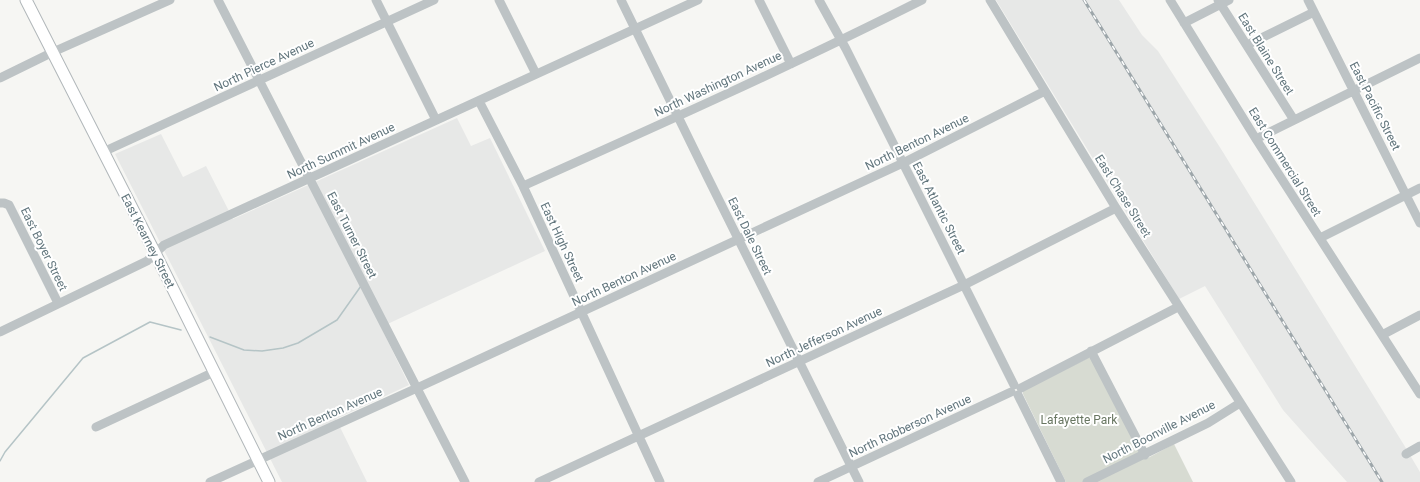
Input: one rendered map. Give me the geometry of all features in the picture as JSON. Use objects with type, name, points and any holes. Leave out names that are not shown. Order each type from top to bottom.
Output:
[{"type":"main road","name":"East Kearney Street","points":[[26,0],[155,253],[269,482]]},
{"type":"street","points":[[0,78],[53,52],[170,0]]},
{"type":"street","name":"East Turner Street","points":[[218,0],[465,482]]},
{"type":"street","points":[[376,0],[436,120]]},
{"type":"street","name":"North Pierce Avenue","points":[[103,152],[434,0]]},
{"type":"street","points":[[499,0],[536,74]]},
{"type":"street","name":"East Dale Street","points":[[621,0],[798,362],[859,482]]},
{"type":"street","name":"North Summit Avenue","points":[[0,332],[147,261],[164,245],[698,0]]},
{"type":"street","points":[[758,0],[790,64]]},
{"type":"street","name":"East Atlantic Street","points":[[819,0],[842,40],[1061,482]]},
{"type":"street","name":"North Washington Avenue","points":[[523,186],[678,117],[842,40],[922,0]]},
{"type":"street","name":"East Chase Street","points":[[990,0],[1116,208],[1291,482]]},
{"type":"street","name":"East Commercial Street","points":[[1170,0],[1256,139],[1420,394]]},
{"type":"street","points":[[1184,23],[1219,2],[1229,0]]},
{"type":"street","name":"East Pacific Street","points":[[1308,0],[1420,223]]},
{"type":"street","name":"East Blaine Street","points":[[1219,2],[1294,120]]},
{"type":"street","points":[[1247,45],[1314,12]]},
{"type":"street","points":[[1256,139],[1420,58]]},
{"type":"street","name":"North Benton Avenue","points":[[210,482],[903,163],[1045,91]]},
{"type":"street","name":"East High Street","points":[[479,100],[523,186],[660,482]]},
{"type":"street","points":[[1320,238],[1420,188]]},
{"type":"street","name":"East Boyer Street","points":[[4,204],[58,303]]},
{"type":"street","name":"North Jefferson Avenue","points":[[539,482],[964,285],[1116,208]]},
{"type":"street","name":"North Robberson Avenue","points":[[818,482],[1016,390],[1178,307]]},
{"type":"street","points":[[1382,335],[1420,316]]},
{"type":"street","points":[[1091,351],[1145,455]]},
{"type":"street","points":[[96,427],[214,372]]},
{"type":"street","name":"North Boonville Avenue","points":[[1088,482],[1208,423],[1240,403]]},
{"type":"street","points":[[1406,454],[1420,446]]},
{"type":"shaded area","points":[[996,0],[1119,0],[1142,35],[1158,51],[1221,149],[1404,445],[1420,472],[1420,482],[1347,482],[1283,410],[1205,286],[1179,299]]},
{"type":"shaded area","points":[[457,118],[471,146],[490,138],[545,251],[381,327],[409,385],[336,419],[367,482],[282,482],[115,154],[161,134],[183,177],[206,166],[233,219]]},
{"type":"green space","name":"Lafayette Park","points":[[1088,358],[1091,358],[1146,459],[1174,444],[1193,482],[1066,482],[1023,394],[1023,391]]},
{"type":"waterway","points":[[210,337],[244,350],[262,351],[283,348],[298,343],[337,320],[361,286]]},
{"type":"waterway","points":[[0,461],[5,452],[83,358],[150,322],[181,330]]},
{"type":"railway","points":[[1084,0],[1382,482]]}]
